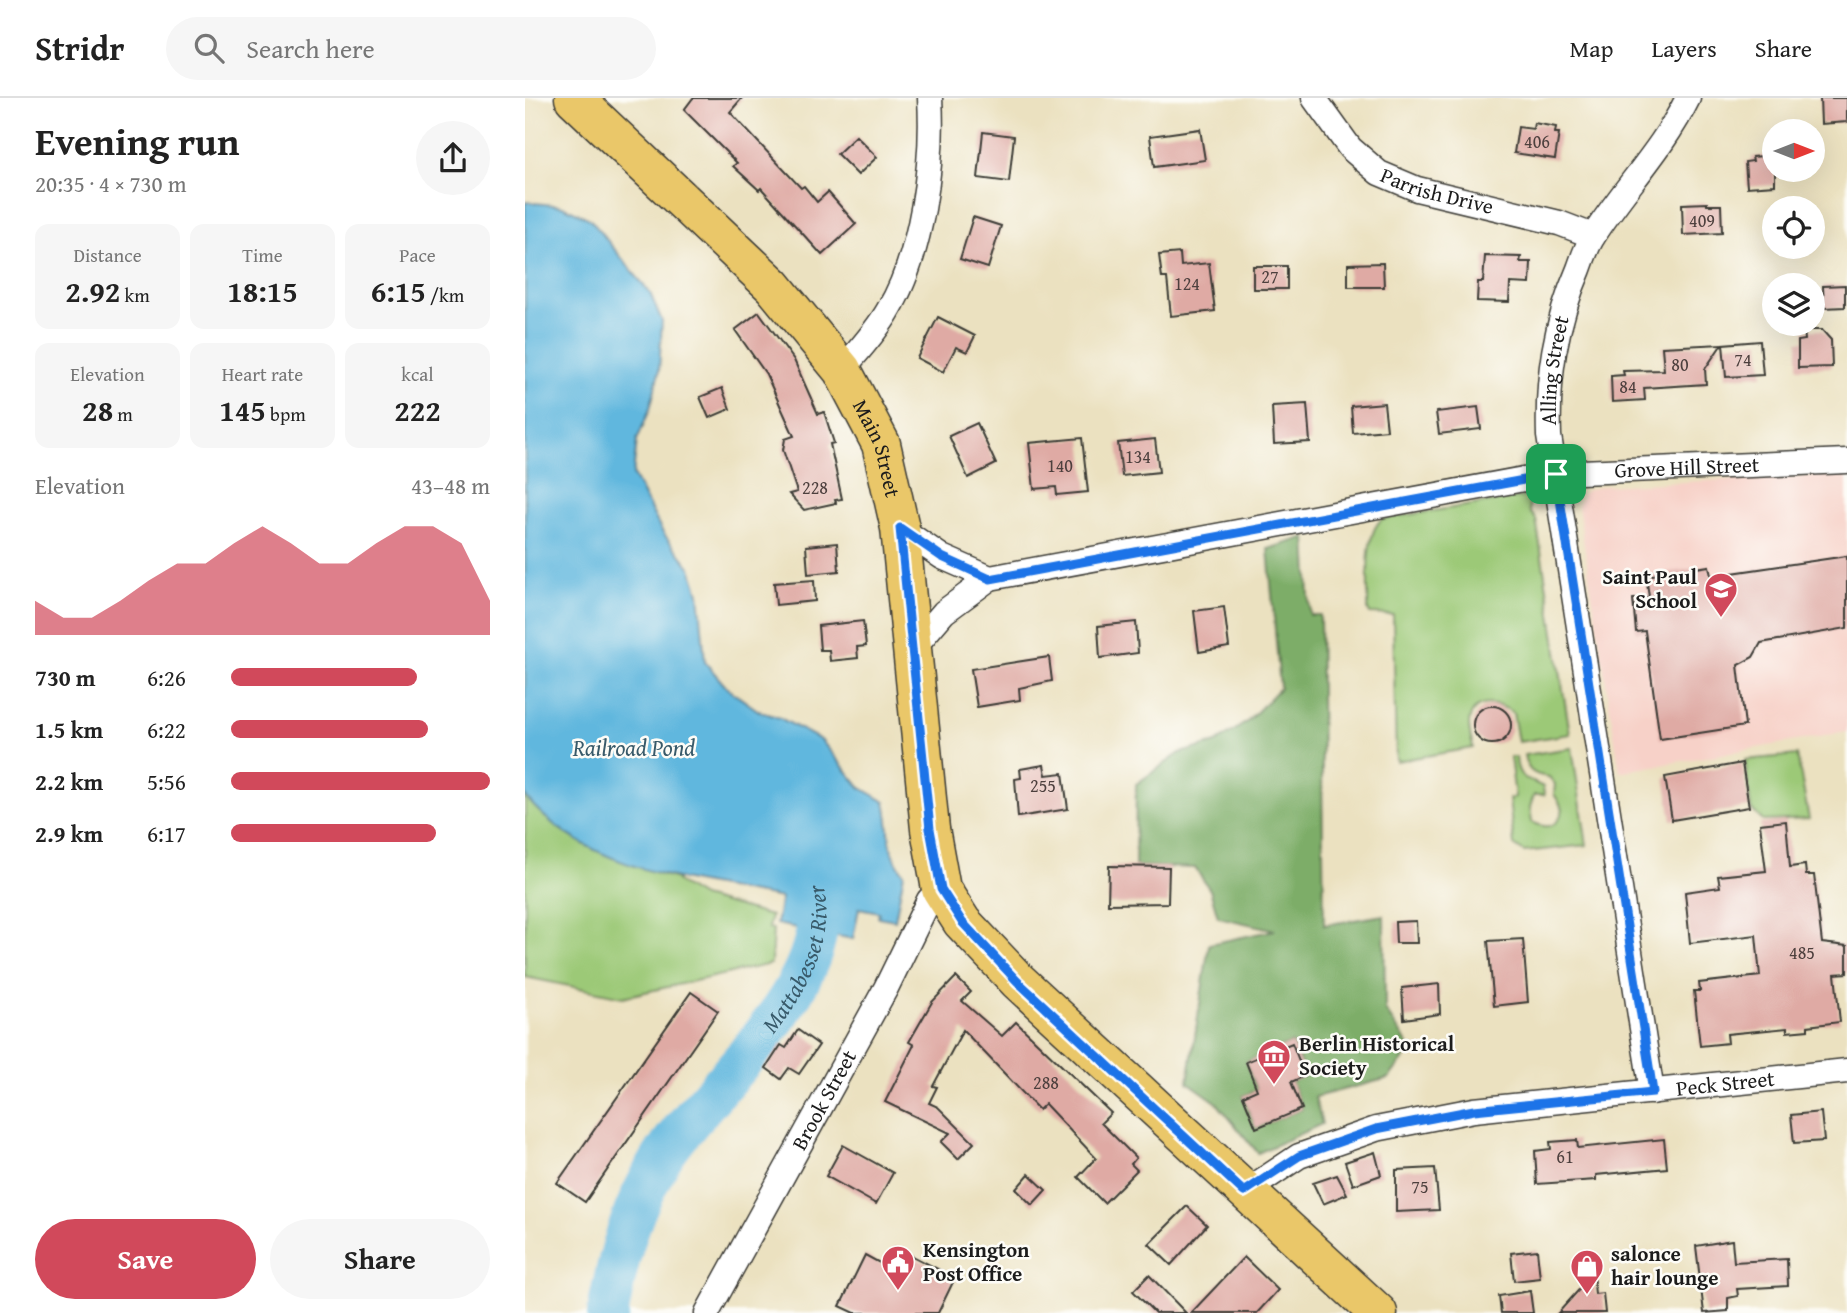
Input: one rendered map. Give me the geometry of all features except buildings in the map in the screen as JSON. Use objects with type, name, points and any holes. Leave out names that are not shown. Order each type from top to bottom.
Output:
[{"type":"main road","name":"Main Street","points":[[574,98],[773,286],[842,370],[881,444],[900,528],[914,647],[930,829],[941,889],[962,922],[1017,981],[1378,1313]]},
{"type":"street","points":[[842,370],[889,311],[908,266],[921,215],[929,156],[930,98]]},
{"type":"street","name":"Parrish Drive","points":[[1314,98],[1350,148],[1379,173],[1417,189],[1559,223],[1593,236]]},
{"type":"street","name":"Alling Street","points":[[1653,1092],[1549,436],[1547,390],[1555,337],[1571,286],[1593,236],[1664,141],[1688,98]]},
{"type":"street","name":"Grove Hill Street","points":[[914,647],[944,612],[990,579],[1556,474],[1847,461]]},
{"type":"street","points":[[900,528],[942,557],[990,579]]},
{"type":"street","name":"Brook Street","points":[[707,1313],[886,988],[929,900],[941,889]]},
{"type":"street","name":"Peck Street","points":[[1244,1192],[1299,1156],[1376,1129],[1474,1110],[1847,1071]]},
{"type":"shaded area","name":"Saint Paul School","points":[[1847,474],[1847,732],[1620,772],[1578,506],[1581,495],[1603,486]]},
{"type":"green space","points":[[1529,496],[1530,512],[1536,519],[1570,734],[1518,742],[1513,713],[1500,706],[1486,704],[1474,710],[1471,716],[1469,728],[1473,748],[1396,761],[1393,615],[1370,614],[1368,610],[1369,548],[1376,526],[1382,519]]},
{"type":"green space","points":[[1306,537],[1310,615],[1320,615],[1324,925],[1384,915],[1385,1010],[1411,1049],[1389,1078],[1315,1097],[1322,1124],[1258,1153],[1216,1102],[1188,1082],[1209,944],[1275,930],[1218,917],[1210,890],[1195,868],[1135,866],[1136,784],[1180,753],[1216,743],[1248,721],[1280,688],[1268,549]],"holes":[[[1292,1043],[1305,1075],[1291,1082],[1302,1109],[1256,1128],[1243,1096],[1257,1090],[1246,1062]]]},
{"type":"green space","points":[[1572,748],[1587,845],[1524,852],[1514,845],[1509,799],[1515,797],[1510,757],[1516,757],[1518,770],[1523,777],[1543,787],[1544,795],[1534,795],[1530,807],[1532,822],[1548,826],[1558,820],[1563,809],[1554,794],[1555,784],[1549,777],[1532,771],[1524,755]]},
{"type":"green space","points":[[1797,755],[1809,819],[1763,821],[1751,809],[1745,760]]},
{"type":"green space","points":[[525,796],[557,826],[595,849],[635,866],[677,879],[677,882],[702,897],[771,916],[768,928],[773,929],[771,964],[623,997],[525,977]]},
{"type":"water","name":"Railroad Pond","points":[[525,202],[563,206],[590,219],[650,293],[662,321],[659,372],[650,409],[637,440],[633,475],[663,533],[691,568],[699,593],[705,662],[728,689],[759,711],[780,718],[821,740],[860,787],[885,802],[891,847],[904,873],[895,920],[878,917],[879,912],[859,908],[853,939],[776,924],[781,898],[677,878],[610,857],[578,841],[550,821],[525,796]]},
{"type":"waterway","name":"Mattabesset River","points":[[608,1313],[627,1232],[651,1176],[684,1128],[769,1027],[794,990],[811,952],[818,914],[812,876]]},
{"type":"place","name":"Saint Paul School","points":[[1721,619]]},
{"type":"place","name":"Berlin Historical Society","points":[[1274,1086]]},
{"type":"place","name":"Kensington Post Office","points":[[898,1292]]},
{"type":"place","name":"salonce hair lounge","points":[[1587,1296]]},
{"type":"route","points":[[1556,474],[1653,1092],[1474,1110],[1376,1129],[1299,1156],[1244,1192],[1017,981],[962,922],[941,889],[930,829],[914,647],[900,528],[942,557],[990,579],[1556,474]]}]
